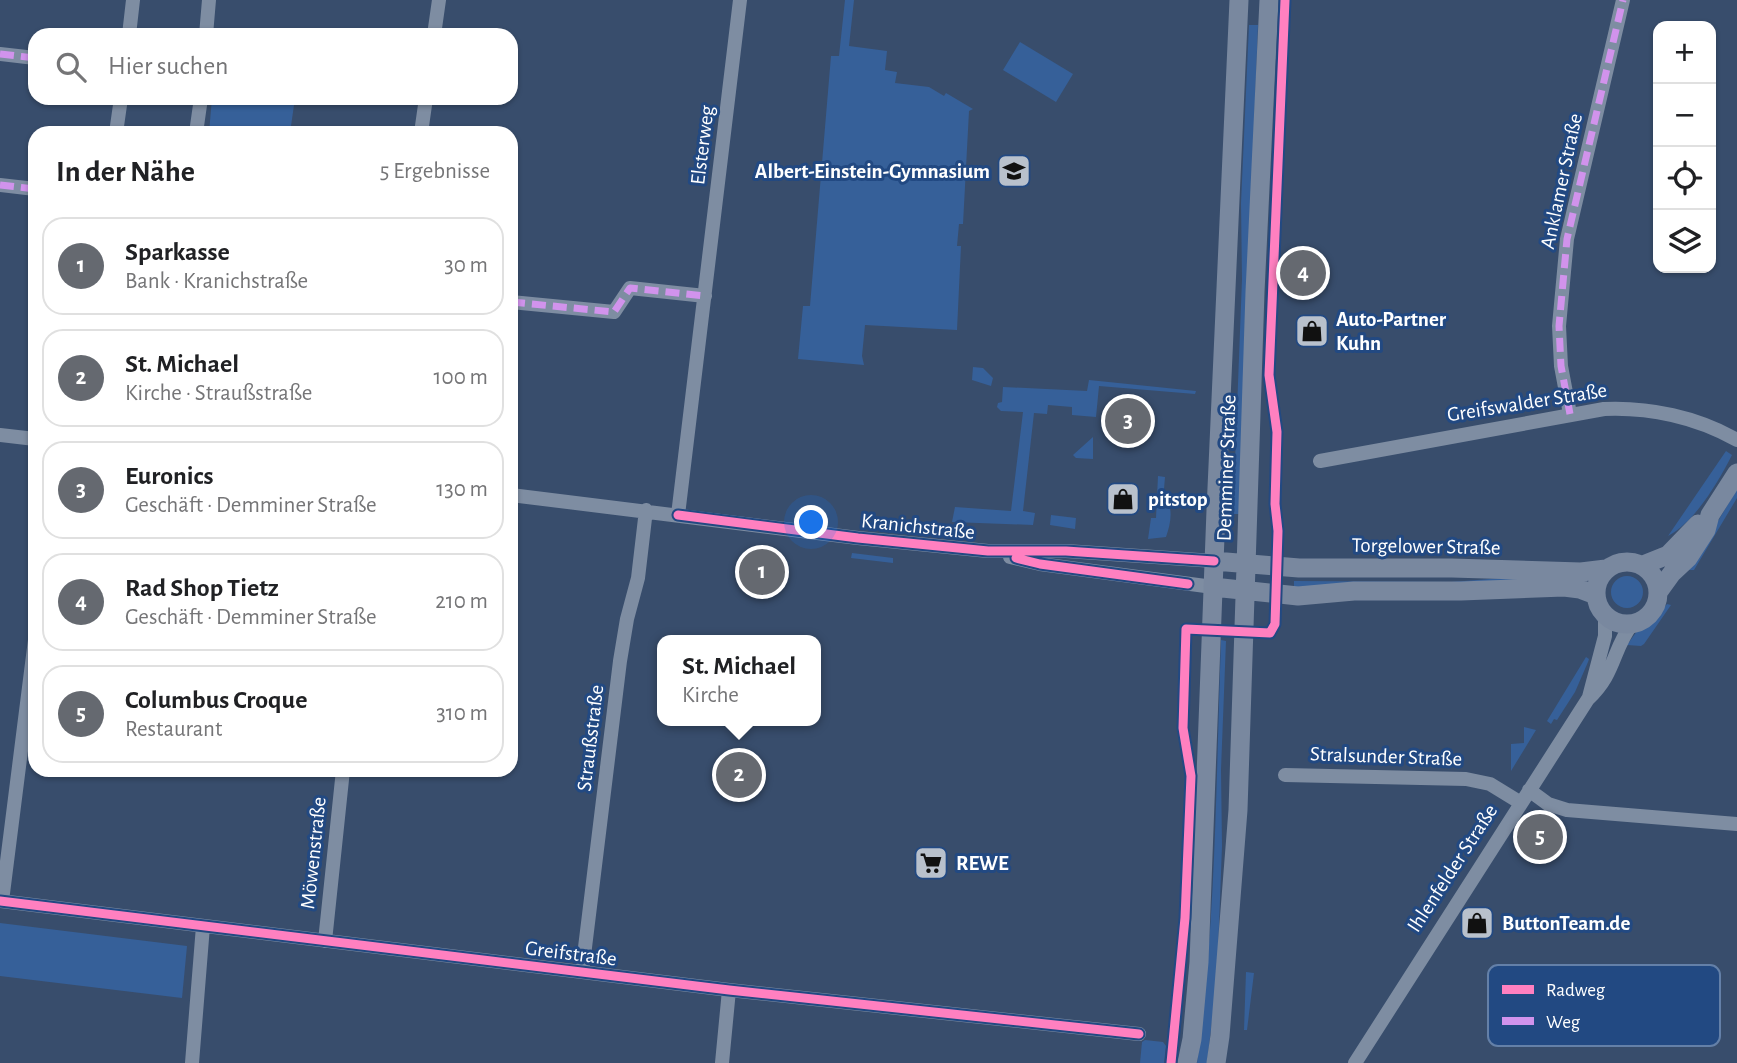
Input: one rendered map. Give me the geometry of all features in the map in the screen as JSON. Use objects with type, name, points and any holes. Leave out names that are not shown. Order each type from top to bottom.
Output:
[{"type":"main road","name":"Demminer Straße","points":[[1187,1063],[1192,1039],[1199,962],[1239,0]]},
{"type":"main road","name":"Demminer Straße","points":[[1216,1063],[1238,810],[1256,278],[1269,0]]},
{"type":"main road","name":"Ihlenfelder Straße","points":[[1606,569],[1623,561],[1643,565],[1668,555],[1710,515],[1737,473]]},
{"type":"main road","name":"Ihlenfelder Straße","points":[[1632,624],[1639,622],[1656,606],[1658,591],[1672,573],[1689,558],[1706,530],[1710,515]]},
{"type":"main road","name":"Torgelower Straße","points":[[1214,561],[1299,568],[1452,568],[1581,572],[1606,569]]},
{"type":"main road","points":[[1643,565],[1654,576],[1658,591]]},
{"type":"main road","points":[[1606,569],[1598,581],[1595,595],[1600,609],[1617,622],[1632,624]]},
{"type":"main road","name":"Torgelower Straße","points":[[1213,587],[1312,596],[1354,591],[1564,587],[1595,595]]},
{"type":"street","points":[[130,28],[133,0]]},
{"type":"street","points":[[207,28],[209,0]]},
{"type":"street","points":[[435,28],[439,0]]},
{"type":"street","name":"Elsterweg","points":[[678,515],[740,0]]},
{"type":"street","name":"Anklamer Straße","points":[[1570,414],[1561,366],[1559,326],[1567,239],[1623,0]]},
{"type":"street","points":[[0,54],[28,57]]},
{"type":"street","points":[[117,126],[120,105]]},
{"type":"street","points":[[197,126],[200,105]]},
{"type":"street","points":[[422,126],[425,105]]},
{"type":"street","points":[[0,185],[28,188]]},
{"type":"street","points":[[518,303],[614,312],[630,288],[705,296]]},
{"type":"street","name":"Greifswalder Straße","points":[[1320,461],[1604,408],[1644,410],[1696,423],[1737,440]]},
{"type":"street","points":[[0,435],[28,438]]},
{"type":"street","name":"Kranichstraße","points":[[518,496],[988,551],[1066,551],[1214,561]]},
{"type":"street","name":"Straußstraße","points":[[582,972],[620,662],[627,619],[638,578],[646,510]]},
{"type":"street","name":"Kranichstraße","points":[[988,551],[1040,564],[1213,587]]},
{"type":"street","name":"Ihlenfelder Straße","points":[[1588,699],[1605,636],[1605,615]]},
{"type":"street","name":"Ihlenfelder Straße","points":[[1355,1063],[1588,699],[1602,686],[1632,624]]},
{"type":"street","points":[[1,901],[28,694]]},
{"type":"street","name":"Stralsunder Straße","points":[[1285,775],[1466,779],[1490,784],[1521,803]]},
{"type":"street","name":"Möwenstraße","points":[[325,941],[342,777]]},
{"type":"street","points":[[1529,790],[1549,804],[1567,810],[1737,824]]},
{"type":"street","name":"Greifstraße","points":[[1,901],[729,990],[1139,1034]]},
{"type":"street","points":[[192,1063],[203,926]]},
{"type":"street","points":[[722,1063],[729,990]]},
{"type":"shaded area","points":[[845,0],[854,0],[849,46],[887,51],[885,70],[897,72],[895,83],[929,87],[944,96],[946,93],[973,109],[969,111],[963,224],[959,224],[957,246],[961,246],[957,330],[865,325],[862,356],[864,365],[798,359],[803,306],[810,306],[831,56],[839,56]]},
{"type":"shaded area","points":[[1249,25],[1258,25],[1239,514],[1233,514],[1242,279],[1241,203]]},
{"type":"shaded area","points":[[1020,42],[1073,74],[1056,102],[1003,70]]},
{"type":"shaded area","points":[[211,105],[294,105],[291,126],[210,126]]},
{"type":"shaded area","points":[[973,367],[983,368],[993,378],[991,386],[972,380]]},
{"type":"shaded area","points":[[1089,380],[1196,391],[1195,394],[1099,386],[1096,417],[1072,415],[1072,407],[1048,405],[1047,414],[1034,413],[1023,511],[1035,513],[1033,525],[952,522],[955,507],[1011,511],[1023,412],[1001,411],[997,407],[998,403],[1002,402],[1003,387],[1087,391]]},
{"type":"shaded area","points":[[1093,437],[1093,459],[1076,458],[1073,455]]},
{"type":"shaded area","points":[[1726,451],[1732,455],[1705,500],[1688,521],[1668,536]]},
{"type":"shaded area","points":[[1158,476],[1165,477],[1163,501],[1170,506],[1170,524],[1166,537],[1148,539],[1151,518],[1156,518]]},
{"type":"shaded area","points":[[1737,489],[1737,498],[1694,570],[1689,570]]},
{"type":"shaded area","points":[[1051,515],[1076,518],[1075,529],[1050,525]]},
{"type":"shaded area","points":[[852,553],[893,558],[893,563],[851,558]]},
{"type":"shaded area","points":[[1627,576],[1639,580],[1643,592],[1639,604],[1627,608],[1615,604],[1611,592],[1615,580]]},
{"type":"shaded area","points":[[1516,577],[1564,581],[1294,587],[1294,581],[1451,582]]},
{"type":"shaded area","points":[[1667,604],[1671,605],[1644,644],[1627,645],[1637,631],[1650,624]]},
{"type":"shaded area","points":[[1221,640],[1226,641],[1217,979],[1207,1063],[1197,1063],[1212,905]]},
{"type":"shaded area","points":[[1586,657],[1589,659],[1575,692],[1557,720],[1554,719],[1551,724],[1547,721]]},
{"type":"shaded area","points":[[1524,727],[1536,730],[1511,771],[1511,744],[1524,743]]},
{"type":"shaded area","points":[[0,923],[187,946],[182,998],[0,976]]},
{"type":"shaded area","points":[[1246,972],[1254,973],[1247,1030],[1244,1030]]},
{"type":"shaded area","points":[[1142,1042],[1163,1042],[1166,1046],[1164,1063],[1140,1063]]},
{"type":"marked path","points":[[1570,414],[1561,366],[1559,326],[1567,239],[1623,0]]},
{"type":"marked path","points":[[0,54],[28,57]]},
{"type":"marked path","points":[[0,185],[28,188]]},
{"type":"marked path","points":[[518,303],[614,312],[630,288],[705,296]]},
{"type":"cycle path","points":[[1171,1063],[1185,918],[1191,776],[1183,728],[1186,629],[1270,633],[1275,624],[1277,432],[1269,375],[1285,0]]},
{"type":"cycle path","points":[[678,515],[988,551],[1066,551],[1214,561]]},
{"type":"cycle path","points":[[1016,558],[1040,564],[1188,584]]},
{"type":"cycle path","points":[[0,901],[729,990],[1139,1034]]},
{"type":"place","name":"Albert-Einstein-Gymnasium","points":[[1014,171]]},
{"type":"place","name":"Rad Shop Tietz","points":[[1303,273]]},
{"type":"place","name":"Auto-Partner Kuhn","points":[[1312,331]]},
{"type":"place","name":"Euronics","points":[[1128,421]]},
{"type":"place","name":"pitstop","points":[[1123,499]]},
{"type":"place","name":"Sparkasse","points":[[762,572]]},
{"type":"place","name":"St. Michael","points":[[739,775]]},
{"type":"place","name":"Columbus Croque","points":[[1540,837]]},
{"type":"place","name":"REWE","points":[[931,863]]},
{"type":"place","name":"ButtonTeam.de","points":[[1477,923]]}]
